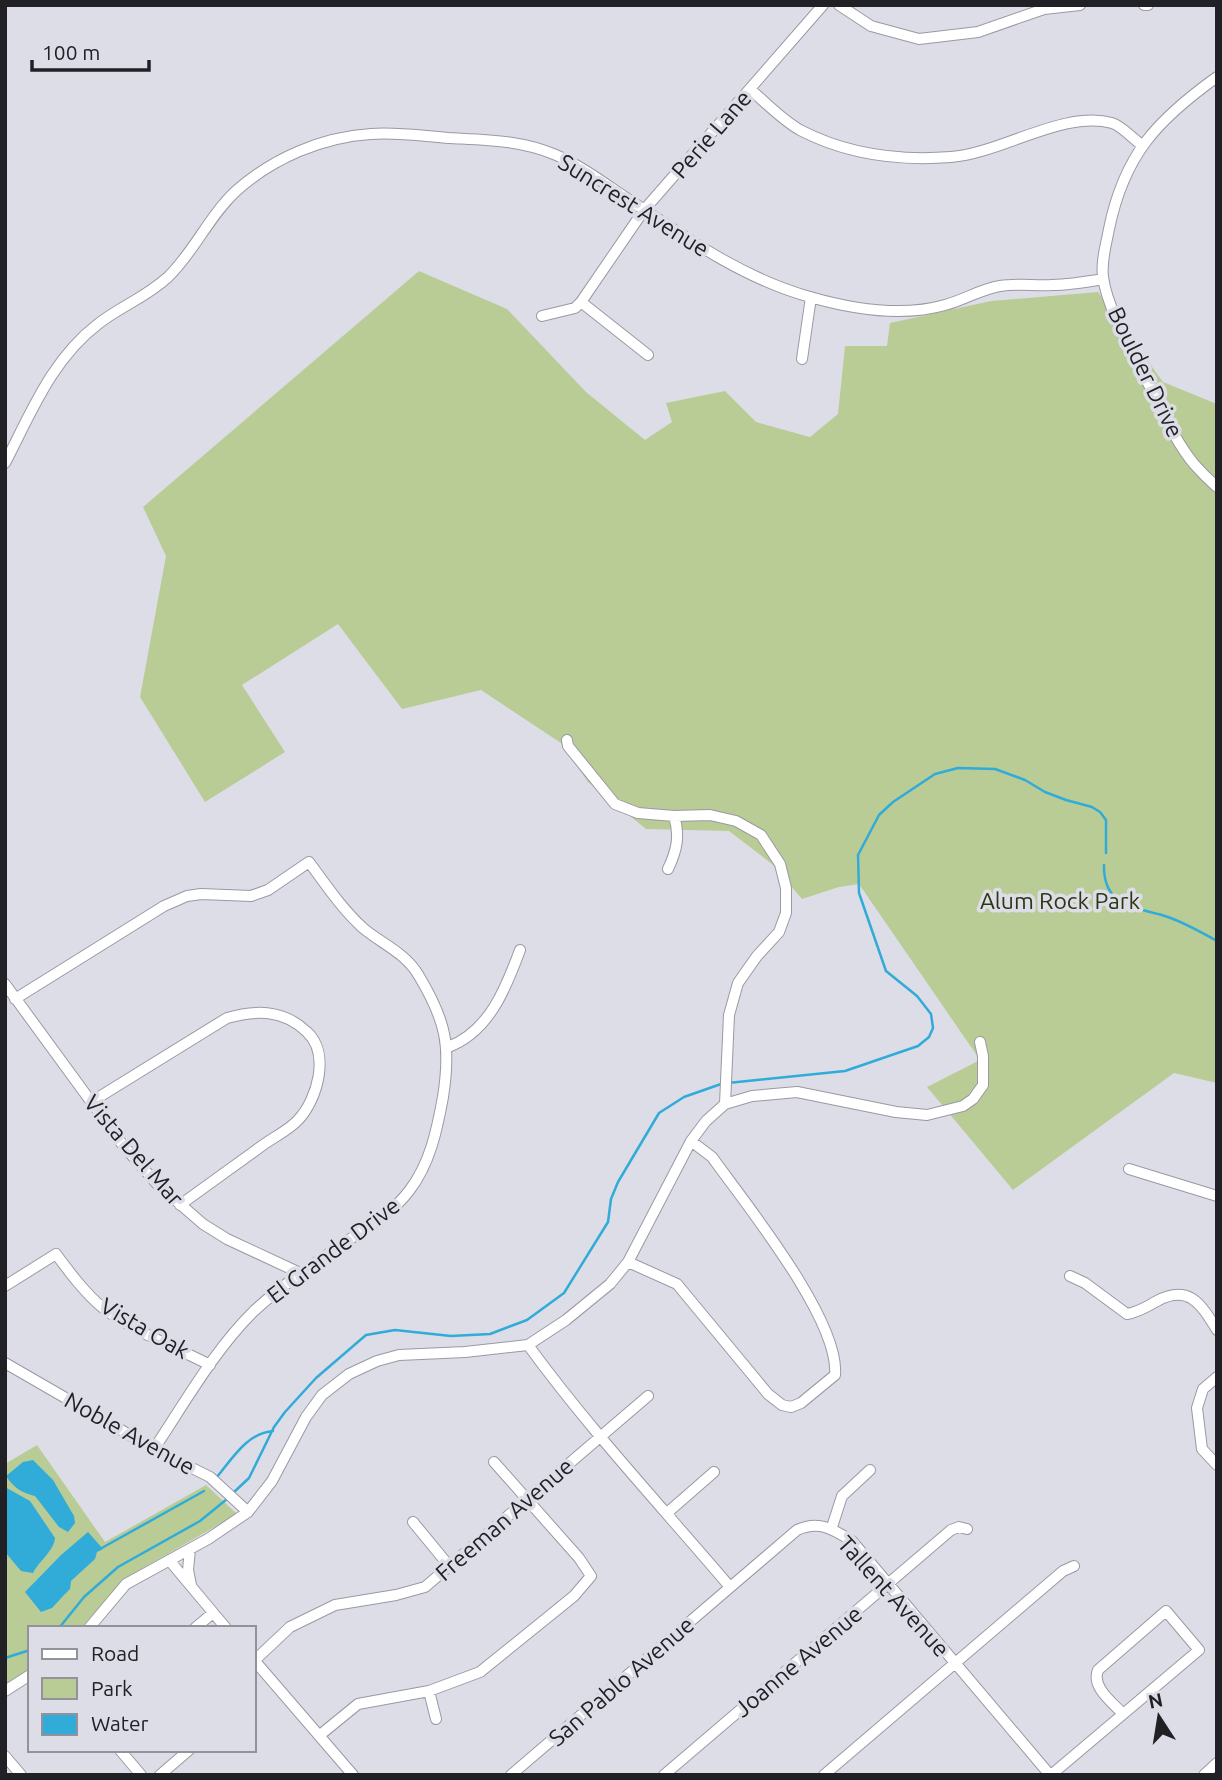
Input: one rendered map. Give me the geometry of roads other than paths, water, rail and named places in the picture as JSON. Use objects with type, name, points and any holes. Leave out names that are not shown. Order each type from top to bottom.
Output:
[{"type":"street","name":"Perie Lane","points":[[581,302],[644,210],[823,5]]},
{"type":"street","points":[[839,5],[871,26],[919,39],[978,32],[1044,9],[1080,5]]},
{"type":"street","name":"Boulder Drive","points":[[1217,77],[1176,108],[1142,145],[1119,190],[1104,253],[1103,279],[1119,326],[1178,439],[1194,464],[1217,487]]},
{"type":"street","points":[[750,89],[797,129],[839,147],[897,158],[953,157],[1013,142],[1073,121],[1114,123],[1142,145]]},
{"type":"street","name":"Suncrest Avenue","points":[[5,463],[52,372],[71,348],[99,323],[155,289],[171,274],[219,209],[236,191],[270,166],[309,146],[341,137],[373,134],[509,141],[534,146],[560,157],[745,272],[781,288],[811,297],[875,309],[920,310],[942,306],[999,286],[1052,285],[1103,279]]},
{"type":"street","points":[[802,359],[811,297]]},
{"type":"street","points":[[542,316],[575,308],[581,302],[648,355]]},
{"type":"street","points":[[567,740],[568,746],[615,804],[638,813],[674,816],[710,814],[736,821],[761,835],[780,864],[786,888],[786,913],[779,932],[757,956],[738,983],[729,1014],[724,1104]]},
{"type":"street","points":[[668,869],[677,852],[679,831],[674,816]]},
{"type":"street","name":"El Grande Drive","points":[[15,999],[164,906],[201,894],[251,896],[268,890],[309,862],[345,910],[365,929],[401,954],[417,973],[432,1000],[448,1047],[435,1136],[424,1166],[408,1192],[386,1215],[300,1273],[253,1312],[210,1365],[153,1449]]},
{"type":"street","points":[[448,1047],[461,1042],[491,1012],[509,982],[520,950]]},
{"type":"street","name":"Vista Del Mar","points":[[5,984],[140,1164],[180,1205],[227,1239],[300,1273]]},
{"type":"street","points":[[91,1102],[227,1017],[269,1012],[286,1017],[308,1032],[317,1043],[319,1068],[312,1096],[298,1120],[180,1205]]},
{"type":"street","points":[[91,1626],[126,1584],[190,1549],[248,1512],[272,1481],[306,1417],[322,1395],[349,1374],[377,1361],[399,1355],[465,1352],[528,1345],[566,1320],[610,1284],[628,1262],[691,1141],[706,1121],[724,1104],[752,1096],[797,1092],[896,1112],[927,1115],[963,1106],[980,1090],[983,1085],[983,1056],[979,1042]]},
{"type":"street","points":[[628,1262],[677,1284],[768,1394],[782,1405],[791,1408],[801,1403],[835,1375],[834,1355],[804,1286],[712,1157],[691,1141]]},
{"type":"street","points":[[1129,1169],[1217,1196]]},
{"type":"street","name":"Vista Oak","points":[[5,1286],[56,1254],[78,1283],[104,1308],[210,1365]]},
{"type":"street","points":[[1070,1276],[1085,1283],[1126,1314],[1140,1312],[1167,1296],[1184,1295],[1195,1300],[1217,1330]]},
{"type":"street","points":[[528,1345],[600,1436],[730,1587]]},
{"type":"street","name":"Noble Avenue","points":[[5,1363],[153,1449],[210,1477],[248,1512]]},
{"type":"street","points":[[1217,1377],[1203,1389],[1197,1408],[1202,1449],[1217,1465]]},
{"type":"street","name":"Freeman Avenue","points":[[256,1658],[290,1627],[335,1605],[396,1595],[425,1587],[648,1396]]},
{"type":"street","points":[[320,1735],[358,1704],[429,1691],[480,1672],[575,1596],[591,1576],[579,1558],[494,1462]]},
{"type":"street","points":[[832,1527],[842,1496],[870,1470]]},
{"type":"street","points":[[667,1513],[714,1472]]},
{"type":"street","points":[[412,1522],[450,1567]]},
{"type":"street","name":"Tallent Avenue","points":[[730,1587],[797,1530],[818,1524],[832,1527],[852,1541],[1050,1775]]},
{"type":"street","name":"Joanne Avenue","points":[[664,1775],[951,1530],[958,1527],[967,1529]]},
{"type":"street","points":[[190,1549],[188,1570],[192,1588]]},
{"type":"street","points":[[169,1560],[224,1626]]},
{"type":"street","points":[[824,1775],[1063,1571],[1074,1566]]},
{"type":"street","name":"San Pablo Avenue","points":[[511,1775],[730,1587]]},
{"type":"street","points":[[1050,1775],[1123,1714],[1199,1650],[1166,1611],[1098,1670],[1096,1676],[1099,1686],[1123,1714]]},
{"type":"street","points":[[197,1626],[213,1613]]},
{"type":"street","points":[[256,1662],[353,1775]]},
{"type":"street","points":[[5,1691],[28,1676]]},
{"type":"street","points":[[429,1691],[436,1719]]},
{"type":"street","points":[[122,1752],[141,1775]]},
{"type":"street","points":[[160,1775],[187,1752]]},
{"type":"street","points":[[5,1756],[21,1775]]},
{"type":"street","points":[[1203,1775],[1217,1763]]},
{"type":"water","points":[[33,1460],[53,1480],[74,1516],[75,1523],[68,1532],[59,1527],[35,1496],[19,1489],[6,1476],[23,1462]]},
{"type":"water","points":[[5,1487],[30,1501],[55,1538],[52,1547],[33,1573],[21,1571],[5,1552]]},
{"type":"water","points":[[88,1532],[103,1549],[97,1552],[95,1559],[71,1581],[70,1589],[52,1608],[41,1612],[25,1592]]},
{"type":"waterway","points":[[728,1083],[845,1071],[918,1046],[929,1037],[933,1028],[931,1014],[917,996],[886,971],[859,893],[858,855],[879,815],[893,802],[935,774],[958,768],[995,769],[1025,780],[1045,792],[1092,807],[1106,820],[1106,853]]},
{"type":"waterway","points":[[1104,865],[1105,879],[1116,898],[1134,907],[1174,919],[1217,941]]},
{"type":"waterway","points":[[232,1494],[249,1478],[274,1427],[285,1412],[316,1378],[366,1335],[395,1330],[451,1336],[490,1334],[527,1320],[564,1293],[608,1222],[611,1199],[618,1182],[659,1113],[684,1097],[721,1084]]},
{"type":"waterway","points":[[217,1477],[234,1455],[255,1436],[273,1431]]},
{"type":"waterway","points":[[100,1549],[204,1491]]},
{"type":"waterway","points":[[61,1626],[84,1597],[118,1567],[200,1521],[227,1499]]},
{"type":"waterway","points":[[5,1658],[28,1651]]},
{"type":"park label","name":"Alum Rock Park","points":[[1060,900]]}]
